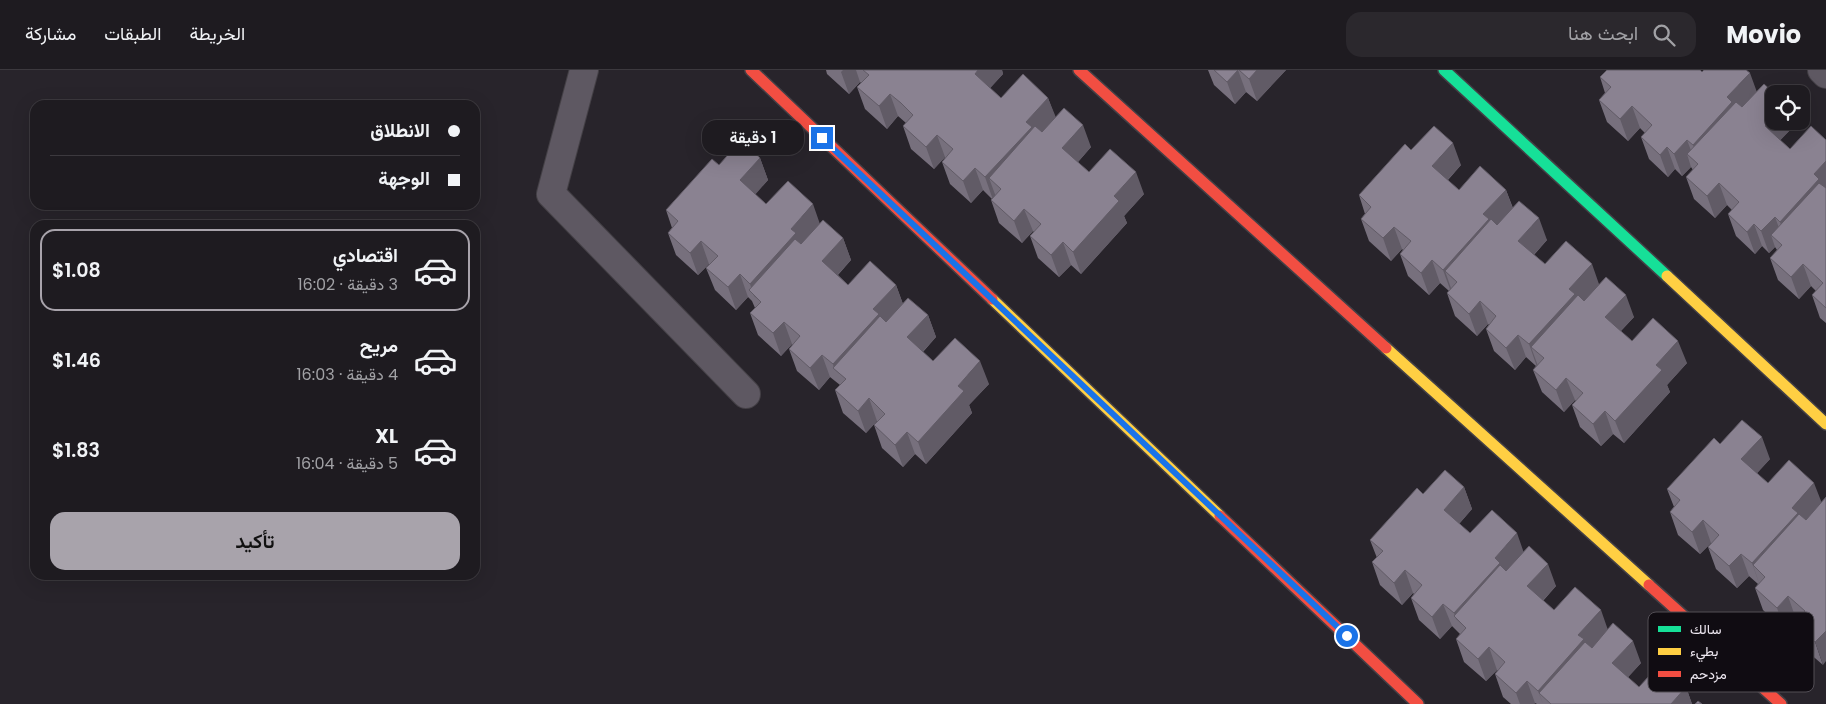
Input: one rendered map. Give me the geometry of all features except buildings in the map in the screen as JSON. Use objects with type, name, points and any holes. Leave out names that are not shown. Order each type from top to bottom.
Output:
[{"type":"street","points":[[584,70],[551,194],[746,394]]},
{"type":"street","points":[[751,70],[1418,704]]},
{"type":"street","points":[[1079,70],[1679,612]]},
{"type":"street","points":[[1444,70],[1826,424]]},
{"type":"street","points":[[1822,70],[1826,74]]},
{"type":"street","points":[[1768,692],[1781,704]]},
{"type":"traffic: fast","points":[[1444,70],[1667,276]]},
{"type":"traffic: slow","points":[[1667,276],[1826,424]]},
{"type":"traffic: slow","points":[[992,299],[1220,516]]},
{"type":"traffic: slow","points":[[1386,348],[1649,585]]},
{"type":"traffic: jam","points":[[751,70],[992,299]]},
{"type":"traffic: jam","points":[[1079,70],[1386,348]]},
{"type":"traffic: jam","points":[[1220,516],[1418,704]]},
{"type":"traffic: jam","points":[[1649,585],[1679,612]]},
{"type":"traffic: jam","points":[[1768,692],[1781,704]]},
{"type":"route","points":[[822,138],[1347,636]]}]
